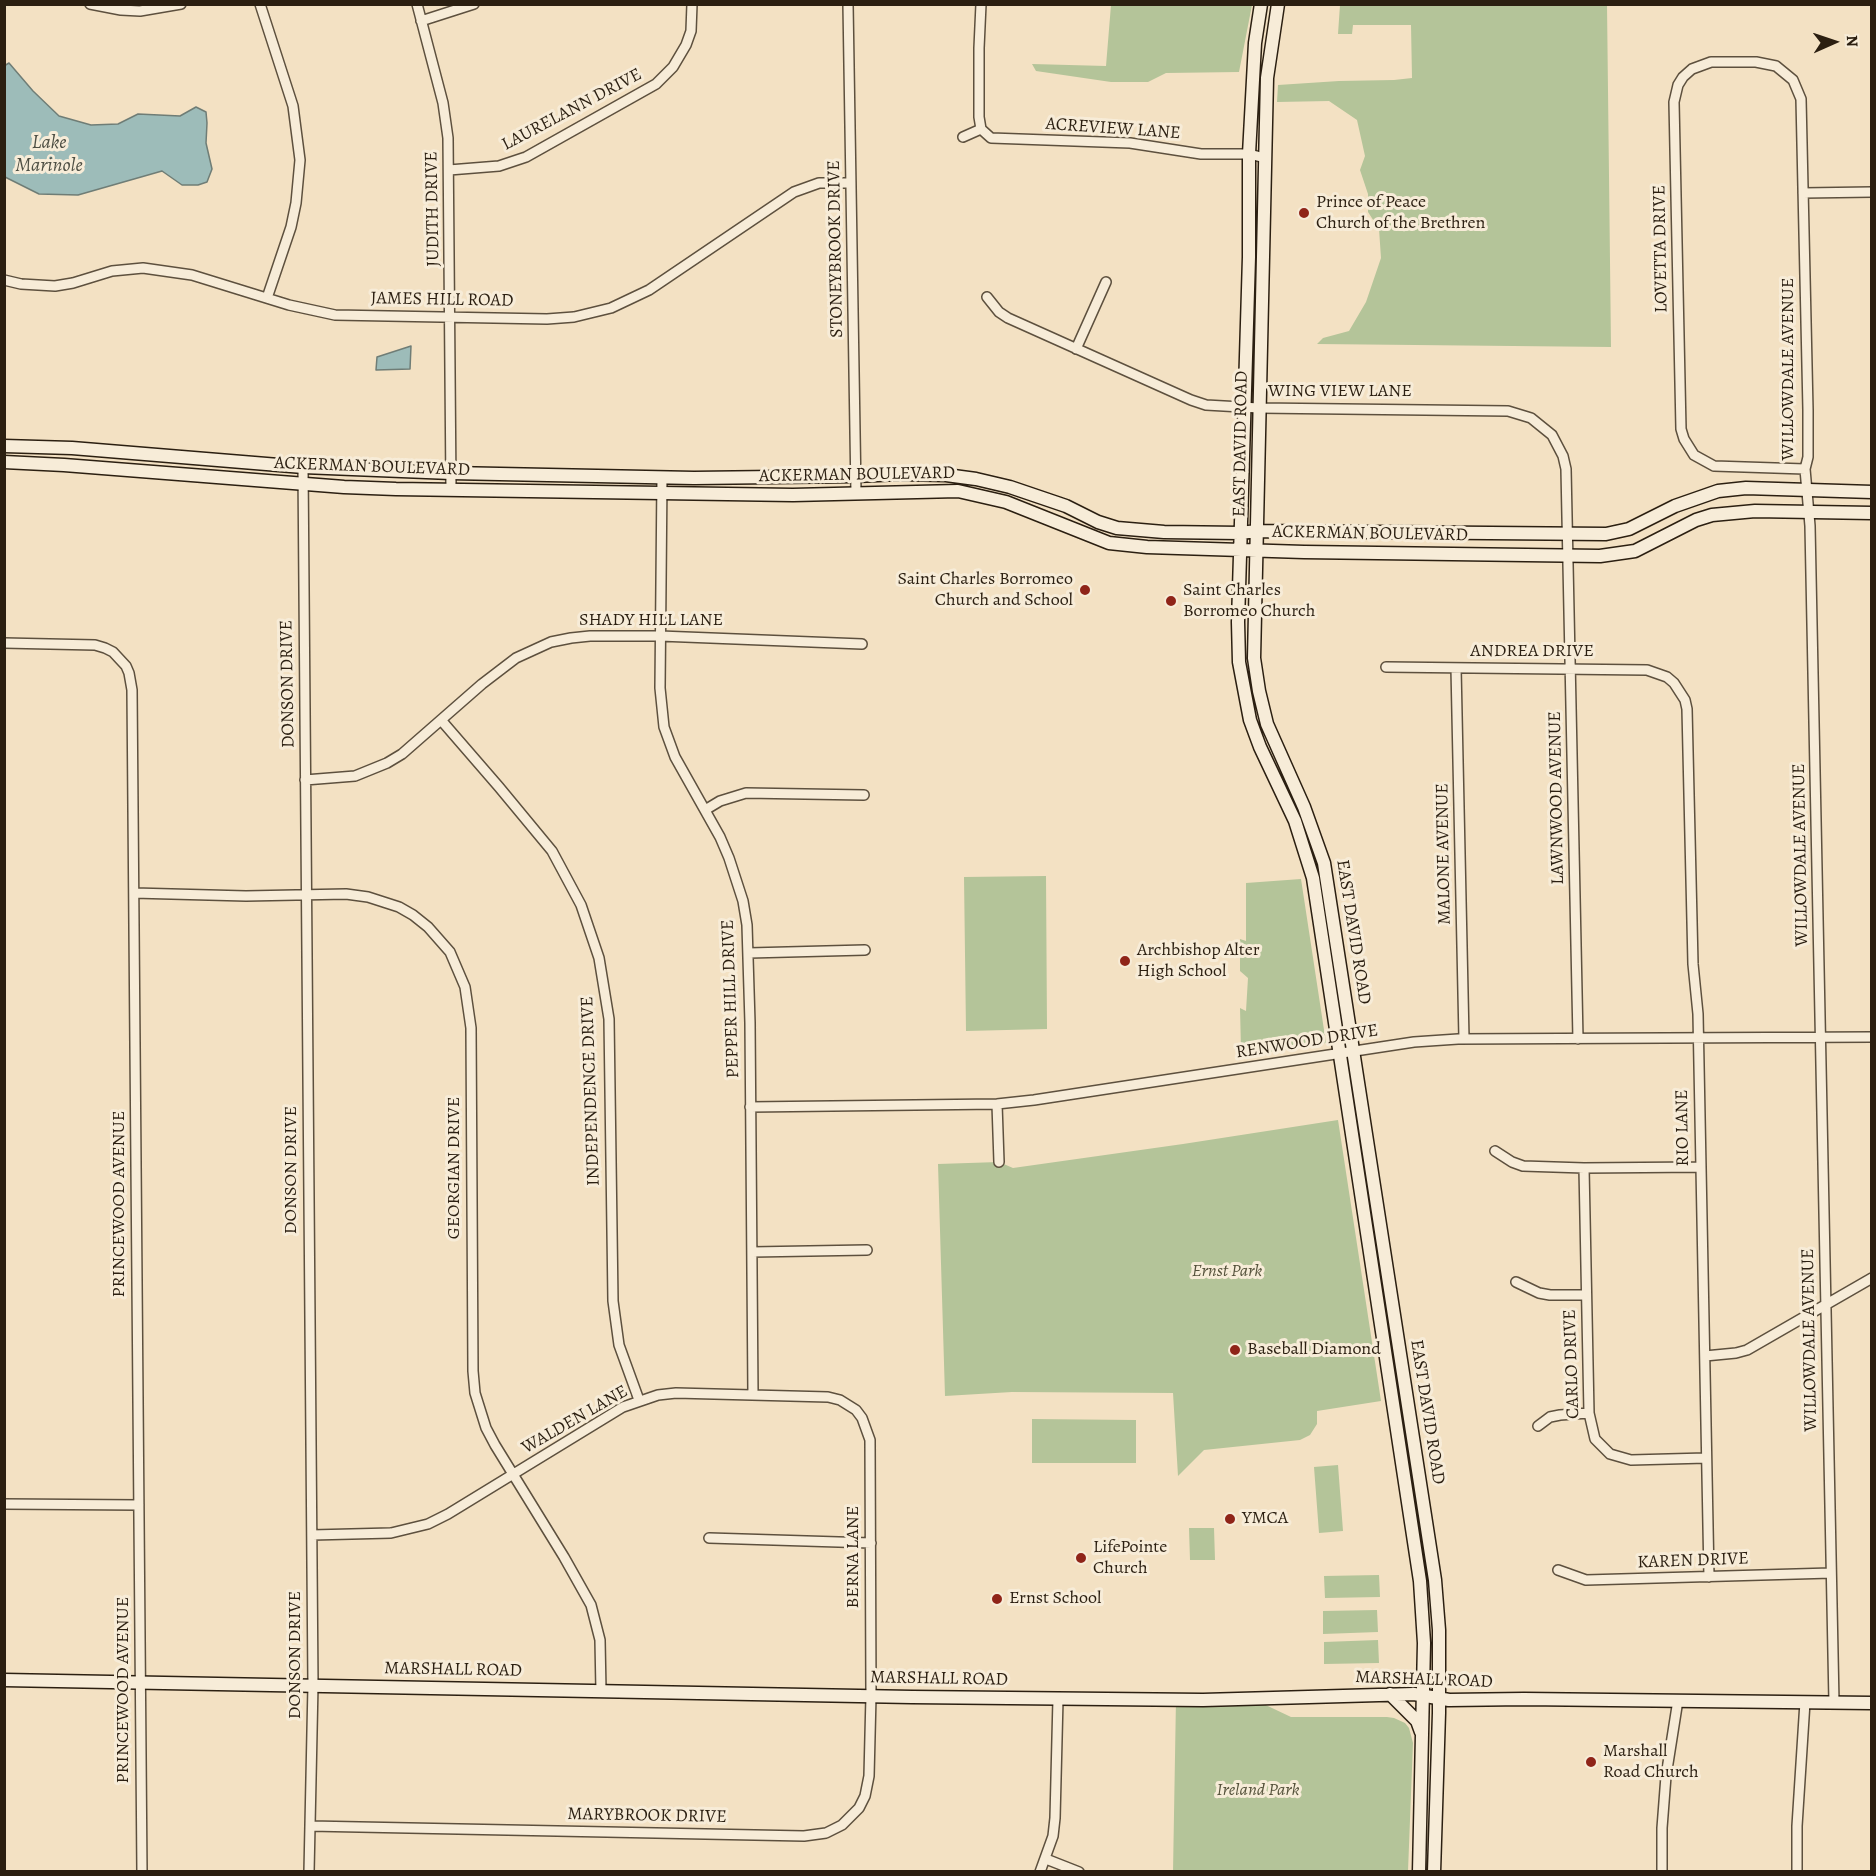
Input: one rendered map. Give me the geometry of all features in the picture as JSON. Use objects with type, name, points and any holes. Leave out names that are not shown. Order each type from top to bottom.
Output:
[{"type":"street","points":[[90,4],[140,11],[181,4]]},
{"type":"street","points":[[260,4],[293,106],[300,160],[291,227],[267,298]]},
{"type":"street","name":"JUDITH DRIVE","points":[[417,4],[443,103],[448,138],[452,489]]},
{"type":"street","points":[[421,21],[474,4]]},
{"type":"street","name":"LAURELANN DRIVE","points":[[449,170],[498,166],[526,157],[656,84],[673,67],[686,45],[691,31],[692,4]]},
{"type":"street","name":"STONEYBROOK DRIVE","points":[[848,4],[856,493]]},
{"type":"street","points":[[963,137],[981,129],[979,48],[981,4]]},
{"type":"street","name":"EAST DAVID ROAD","points":[[1261,4],[1255,43],[1249,154],[1249,257],[1240,533],[1239,642],[1244,694],[1250,720],[1260,747],[1296,821],[1308,858],[1317,901],[1420,1581],[1424,1643],[1424,1696],[1419,1872]]},
{"type":"street","name":"EAST DAVID ROAD","points":[[1278,4],[1270,52],[1267,92],[1254,658],[1258,691],[1272,738],[1304,807],[1324,862],[1436,1588],[1439,1630],[1439,1698],[1434,1872]]},
{"type":"street","name":"LOVETTA DRIVE","points":[[1727,62],[1711,62],[1692,69],[1678,85],[1674,102],[1681,429],[1688,448],[1703,462],[1725,468],[1806,469]]},
{"type":"street","name":"WILLOWDALE AVENUE","points":[[1727,62],[1767,63],[1785,72],[1793,80],[1801,99],[1808,410],[1806,469],[1809,512],[1821,1037],[1834,1702]]},
{"type":"street","points":[[1249,154],[1260,137],[1261,108],[1267,92]]},
{"type":"street","name":"ACREVIEW LANE","points":[[981,129],[991,138],[1130,143],[1202,154],[1249,154],[1265,158]]},
{"type":"street","name":"JAMES HILL ROAD","points":[[4,280],[21,284],[55,286],[112,271],[143,268],[192,274],[315,312],[336,315],[547,319],[574,317],[611,308],[649,290],[794,192],[819,183],[851,183]]},
{"type":"street","points":[[1803,193],[1872,192]]},
{"type":"street","points":[[1076,349],[1106,282]]},
{"type":"street","name":"WING VIEW LANE","points":[[987,297],[999,312],[1008,318],[1191,400],[1224,407],[1485,410],[1519,413],[1531,418],[1547,430],[1563,456],[1566,470],[1568,556]]},
{"type":"street","name":"ACKERMAN BOULEVARD","points":[[4,446],[72,448],[303,467],[451,473],[662,477],[900,474],[976,479],[1066,506],[1098,522],[1117,528],[1164,532],[1606,534],[1629,529],[1676,506],[1718,491],[1746,488],[1872,492]]},
{"type":"street","name":"ACKERMAN BOULEVARD","points":[[4,462],[303,484],[452,489],[793,495],[958,491],[1006,502],[1109,543],[1147,547],[1256,550],[1600,556],[1635,550],[1696,520],[1712,515],[1745,511],[1872,513]]},
{"type":"street","name":"DONSON DRIVE","points":[[303,467],[313,1685],[309,1872]]},
{"type":"street","name":"PEPPER HILL DRIVE","points":[[662,477],[660,688],[664,727],[675,757],[720,837],[738,881],[747,925],[753,1395]]},
{"type":"street","name":"LAWNWOOD AVENUE","points":[[1568,556],[1578,1039]]},
{"type":"street","name":"SHADY HILL LANE","points":[[305,780],[338,779],[371,771],[402,754],[496,672],[516,658],[551,642],[590,636],[660,636],[862,644]]},
{"type":"street","name":"PRINCEWOOD AVENUE","points":[[4,643],[95,645],[113,652],[126,666],[132,690],[142,1872]]},
{"type":"street","name":"ANDREA DRIVE","points":[[1386,667],[1647,670],[1667,676],[1674,683]]},
{"type":"street","name":"MALONE AVENUE","points":[[1456,668],[1464,1039]]},
{"type":"street","name":"RIO LANE","points":[[1674,683],[1681,692],[1687,709],[1692,931],[1698,1039],[1709,1577]]},
{"type":"street","name":"INDEPENDENCE DRIVE","points":[[441,720],[552,851],[581,905],[599,958],[609,1029],[613,1301],[619,1344],[639,1400]]},
{"type":"street","points":[[705,810],[720,801],[746,792],[864,795]]},
{"type":"street","name":"GEORGIAN DRIVE","points":[[134,893],[237,896],[346,894],[368,897],[413,915],[428,927],[450,952],[465,987],[471,1028],[473,1371],[477,1402],[486,1428],[591,1605],[600,1640],[601,1691]]},
{"type":"street","points":[[749,953],[866,950]]},
{"type":"street","name":"RENWOOD DRIVE","points":[[750,1107],[997,1104],[1414,1042],[1464,1039],[1872,1037]]},
{"type":"street","points":[[997,1104],[999,1162]]},
{"type":"street","points":[[1495,1151],[1523,1166],[1701,1167]]},
{"type":"street","name":"CARLO DRIVE","points":[[1584,1168],[1588,1413],[1595,1439],[1610,1454],[1631,1460],[1706,1458]]},
{"type":"street","points":[[752,1252],[867,1250]]},
{"type":"street","points":[[1705,1356],[1747,1350],[1872,1278]]},
{"type":"street","points":[[1516,1282],[1539,1293],[1586,1295]]},
{"type":"street","points":[[1379,1320],[1395,1317]]},
{"type":"street","name":"WALDEN LANE","points":[[312,1535],[368,1534],[411,1529],[448,1514],[608,1416],[639,1400],[658,1395],[676,1393],[828,1396],[850,1405],[862,1418]]},
{"type":"street","points":[[1539,1426],[1550,1417],[1560,1414],[1588,1413]]},
{"type":"street","name":"BERNA LANE","points":[[862,1418],[870,1440],[871,1696]]},
{"type":"street","points":[[4,1504],[139,1505]]},
{"type":"street","points":[[709,1538],[870,1543]]},
{"type":"street","name":"KAREN DRIVE","points":[[1558,1570],[1586,1580],[1831,1573]]},
{"type":"street","name":"MARSHALL ROAD","points":[[4,1680],[1058,1699],[1203,1700],[1390,1694],[1449,1700],[1872,1703]]},
{"type":"street","points":[[1390,1694],[1417,1721],[1422,1738]]},
{"type":"street","name":"MARYBROOK DRIVE","points":[[310,1826],[814,1836],[826,1833],[850,1818],[859,1808],[865,1796],[869,1776],[871,1696]]},
{"type":"street","points":[[1040,1872],[1053,1836],[1055,1818],[1058,1699]]},
{"type":"street","points":[[1662,1872],[1662,1828],[1666,1776],[1678,1700]]},
{"type":"street","points":[[1797,1872],[1797,1826],[1805,1702]]},
{"type":"street","points":[[1046,1859],[1079,1872]]},
{"type":"green space","points":[[1111,5],[1252,5],[1239,72],[1166,73],[1148,82],[1111,82],[1036,71],[1032,64],[1106,66]]},
{"type":"green space","points":[[1340,5],[1607,5],[1611,347],[1317,344],[1323,338],[1349,331],[1366,302],[1381,258],[1379,229],[1368,212],[1368,194],[1360,170],[1365,156],[1357,120],[1329,101],[1277,102],[1278,85],[1412,78],[1411,25],[1353,25],[1352,34],[1338,34]]},
{"type":"green space","points":[[1046,876],[1047,1029],[966,1031],[964,877]]},
{"type":"green space","points":[[1301,879],[1326,1043],[1246,1056],[1241,1050],[1240,1008],[1246,1011],[1248,978],[1240,971],[1240,939],[1246,941],[1246,883]]},
{"type":"green space","name":"Ernst Park","points":[[1338,1120],[1381,1401],[1317,1411],[1317,1424],[1310,1435],[1300,1440],[1204,1450],[1178,1476],[1173,1393],[1012,1392],[945,1396],[938,1164],[999,1162],[1013,1168]]},
{"type":"green space","points":[[1032,1419],[1136,1420],[1136,1463],[1032,1463]]},
{"type":"green space","points":[[1338,1465],[1343,1531],[1319,1533],[1314,1467]]},
{"type":"green space","points":[[1189,1528],[1214,1528],[1215,1560],[1190,1560]]},
{"type":"green space","points":[[1379,1575],[1380,1597],[1325,1598],[1324,1576]]},
{"type":"green space","points":[[1377,1610],[1378,1632],[1323,1634],[1323,1611]]},
{"type":"green space","points":[[1378,1640],[1379,1663],[1324,1664],[1324,1642]]},
{"type":"green space","name":"Ireland Park","points":[[1176,1699],[1253,1699],[1291,1717],[1387,1717],[1405,1723],[1409,1728],[1413,1743],[1408,1871],[1173,1872]]},
{"type":"water","name":"Lake Marinole","points":[[9,63],[59,116],[91,125],[118,124],[138,114],[180,116],[196,107],[206,112],[206,143],[212,169],[207,182],[198,185],[182,185],[162,171],[78,195],[39,194],[5,177],[4,66]]},
{"type":"water","points":[[411,346],[410,369],[376,370],[377,357]]},
{"type":"place","name":"Prince of Peace Church of the Brethren","points":[[1304,213]]},
{"type":"place","name":"Saint Charles Borromeo Church and School","points":[[1085,590]]},
{"type":"place","name":"Saint Charles Borromeo Church","points":[[1171,601]]},
{"type":"place","name":"Archbishop Alter High School","points":[[1125,961]]},
{"type":"place","name":"Baseball Diamond","points":[[1235,1350]]},
{"type":"place","name":"YMCA","points":[[1230,1519]]},
{"type":"place","name":"LifePointe Church","points":[[1081,1558]]},
{"type":"place","name":"Ernst School","points":[[997,1599]]},
{"type":"place","name":"Marshall Road Church","points":[[1591,1762]]}]
